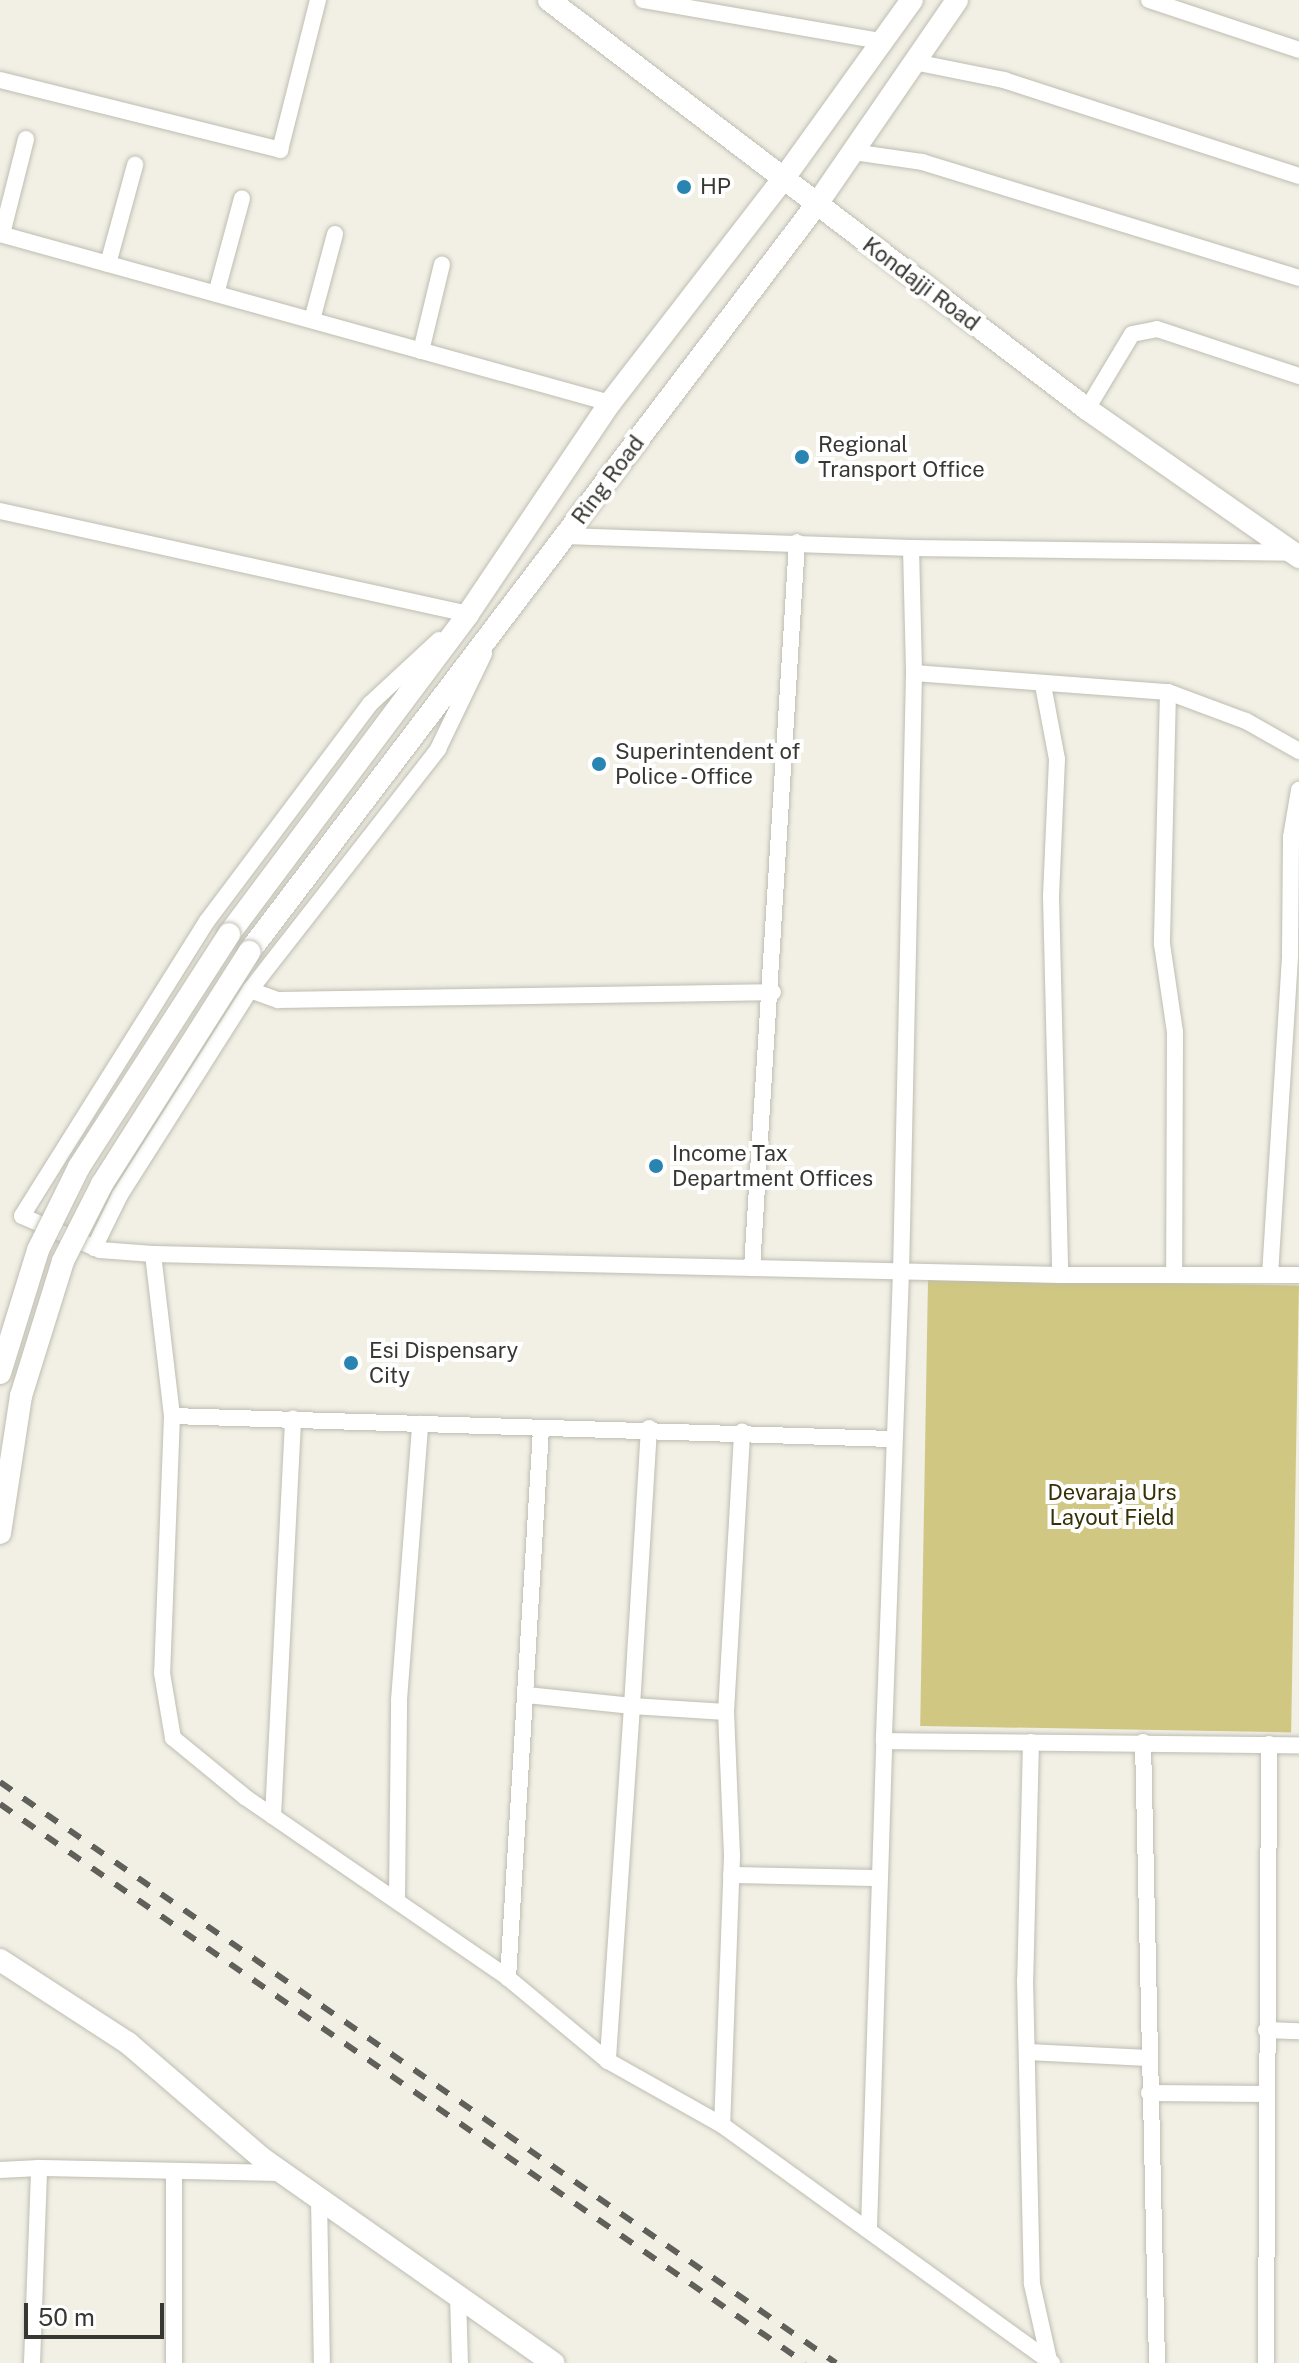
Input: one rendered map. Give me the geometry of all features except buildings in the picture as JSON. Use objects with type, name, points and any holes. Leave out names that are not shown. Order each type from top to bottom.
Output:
[{"type":"main road","name":"Kondajji Road","points":[[549,0],[1087,409],[1298,551]]},
{"type":"main road","points":[[0,1373],[38,1250],[73,1178],[229,934],[468,614],[610,403],[784,178],[912,0]]},
{"type":"main road","name":"Ring Road","points":[[0,1533],[21,1396],[63,1261],[102,1184],[249,952],[817,204],[957,0]]},
{"type":"main road","points":[[0,1960],[128,2043],[283,2173],[553,2363]]},
{"type":"street","points":[[0,80],[280,150],[318,0]]},
{"type":"street","points":[[643,0],[880,41]]},
{"type":"street","points":[[1149,0],[1299,50]]},
{"type":"street","points":[[914,62],[1004,80],[1299,176]]},
{"type":"street","points":[[26,139],[1,234],[610,403]]},
{"type":"street","points":[[853,152],[922,162],[1299,278]]},
{"type":"street","points":[[108,264],[135,165]]},
{"type":"street","points":[[216,294],[242,198]]},
{"type":"street","points":[[312,320],[335,234]]},
{"type":"street","points":[[421,351],[442,264]]},
{"type":"street","points":[[1087,409],[1132,334],[1157,329],[1299,376]]},
{"type":"street","points":[[0,511],[468,614]]},
{"type":"street","points":[[565,536],[911,548],[1298,551]]},
{"type":"street","points":[[752,1268],[773,992],[797,542]]},
{"type":"street","points":[[869,2228],[876,1878],[901,1272],[914,673],[911,548]]},
{"type":"street","points":[[468,614],[370,704],[217,908],[22,1216],[94,1248],[153,1254],[1060,1275],[1299,1275]]},
{"type":"street","points":[[94,1248],[120,1195],[250,990],[438,749],[499,624]]},
{"type":"street","points":[[914,673],[1168,692],[1246,721],[1299,751]]},
{"type":"street","points":[[1043,685],[1057,759],[1051,896],[1060,1275]]},
{"type":"street","points":[[1168,692],[1162,944],[1175,1032],[1174,1275]]},
{"type":"street","points":[[1270,1275],[1290,954],[1291,837],[1299,790]]},
{"type":"street","points":[[250,990],[278,1000],[773,992]]},
{"type":"street","points":[[153,1254],[172,1416],[162,1673],[173,1738],[273,1816],[508,1978],[608,2061],[722,2125],[869,2228],[1050,2362]]},
{"type":"street","points":[[172,1416],[541,1429],[649,1428],[892,1439]]},
{"type":"street","points":[[273,1816],[293,1419]]},
{"type":"street","points":[[397,1901],[399,1700],[420,1424]]},
{"type":"street","points":[[608,2061],[649,1428]]},
{"type":"street","points":[[508,1978],[541,1429]]},
{"type":"street","points":[[722,2125],[731,1875],[726,1712],[742,1431]]},
{"type":"street","points":[[527,1695],[726,1712]]},
{"type":"street","points":[[884,1741],[1299,1745]]},
{"type":"street","points":[[1031,1742],[1025,1823],[1032,2284],[1050,2362]]},
{"type":"street","points":[[1143,1742],[1157,2363]]},
{"type":"street","points":[[1266,2363],[1269,1744]]},
{"type":"street","points":[[731,1875],[876,1878]]},
{"type":"street","points":[[1266,2030],[1299,2031]]},
{"type":"street","points":[[1028,2052],[1148,2058]]},
{"type":"street","points":[[1149,2093],[1267,2094]]},
{"type":"street","points":[[0,2170],[39,2168],[283,2173]]},
{"type":"street","points":[[32,2363],[39,2168]]},
{"type":"street","points":[[174,2171],[174,2363]]},
{"type":"street","points":[[319,2198],[322,2363]]},
{"type":"street","points":[[458,2296],[460,2363]]},
{"type":"green space","name":"Devaraja Urs Layout Field","points":[[928,1279],[1299,1285],[1291,1732],[920,1726]]},
{"type":"railway","points":[[0,1782],[836,2363]]},
{"type":"railway","points":[[0,1804],[805,2363]]},
{"type":"place","name":"HP","points":[[684,187]]},
{"type":"place","name":"Regional Transport Office","points":[[802,457]]},
{"type":"place","name":"Superintendent of Police - Office","points":[[599,764]]},
{"type":"place","name":"Income Tax Department Offices","points":[[656,1166]]},
{"type":"place","name":"Esi Dispensary City","points":[[351,1363]]}]
